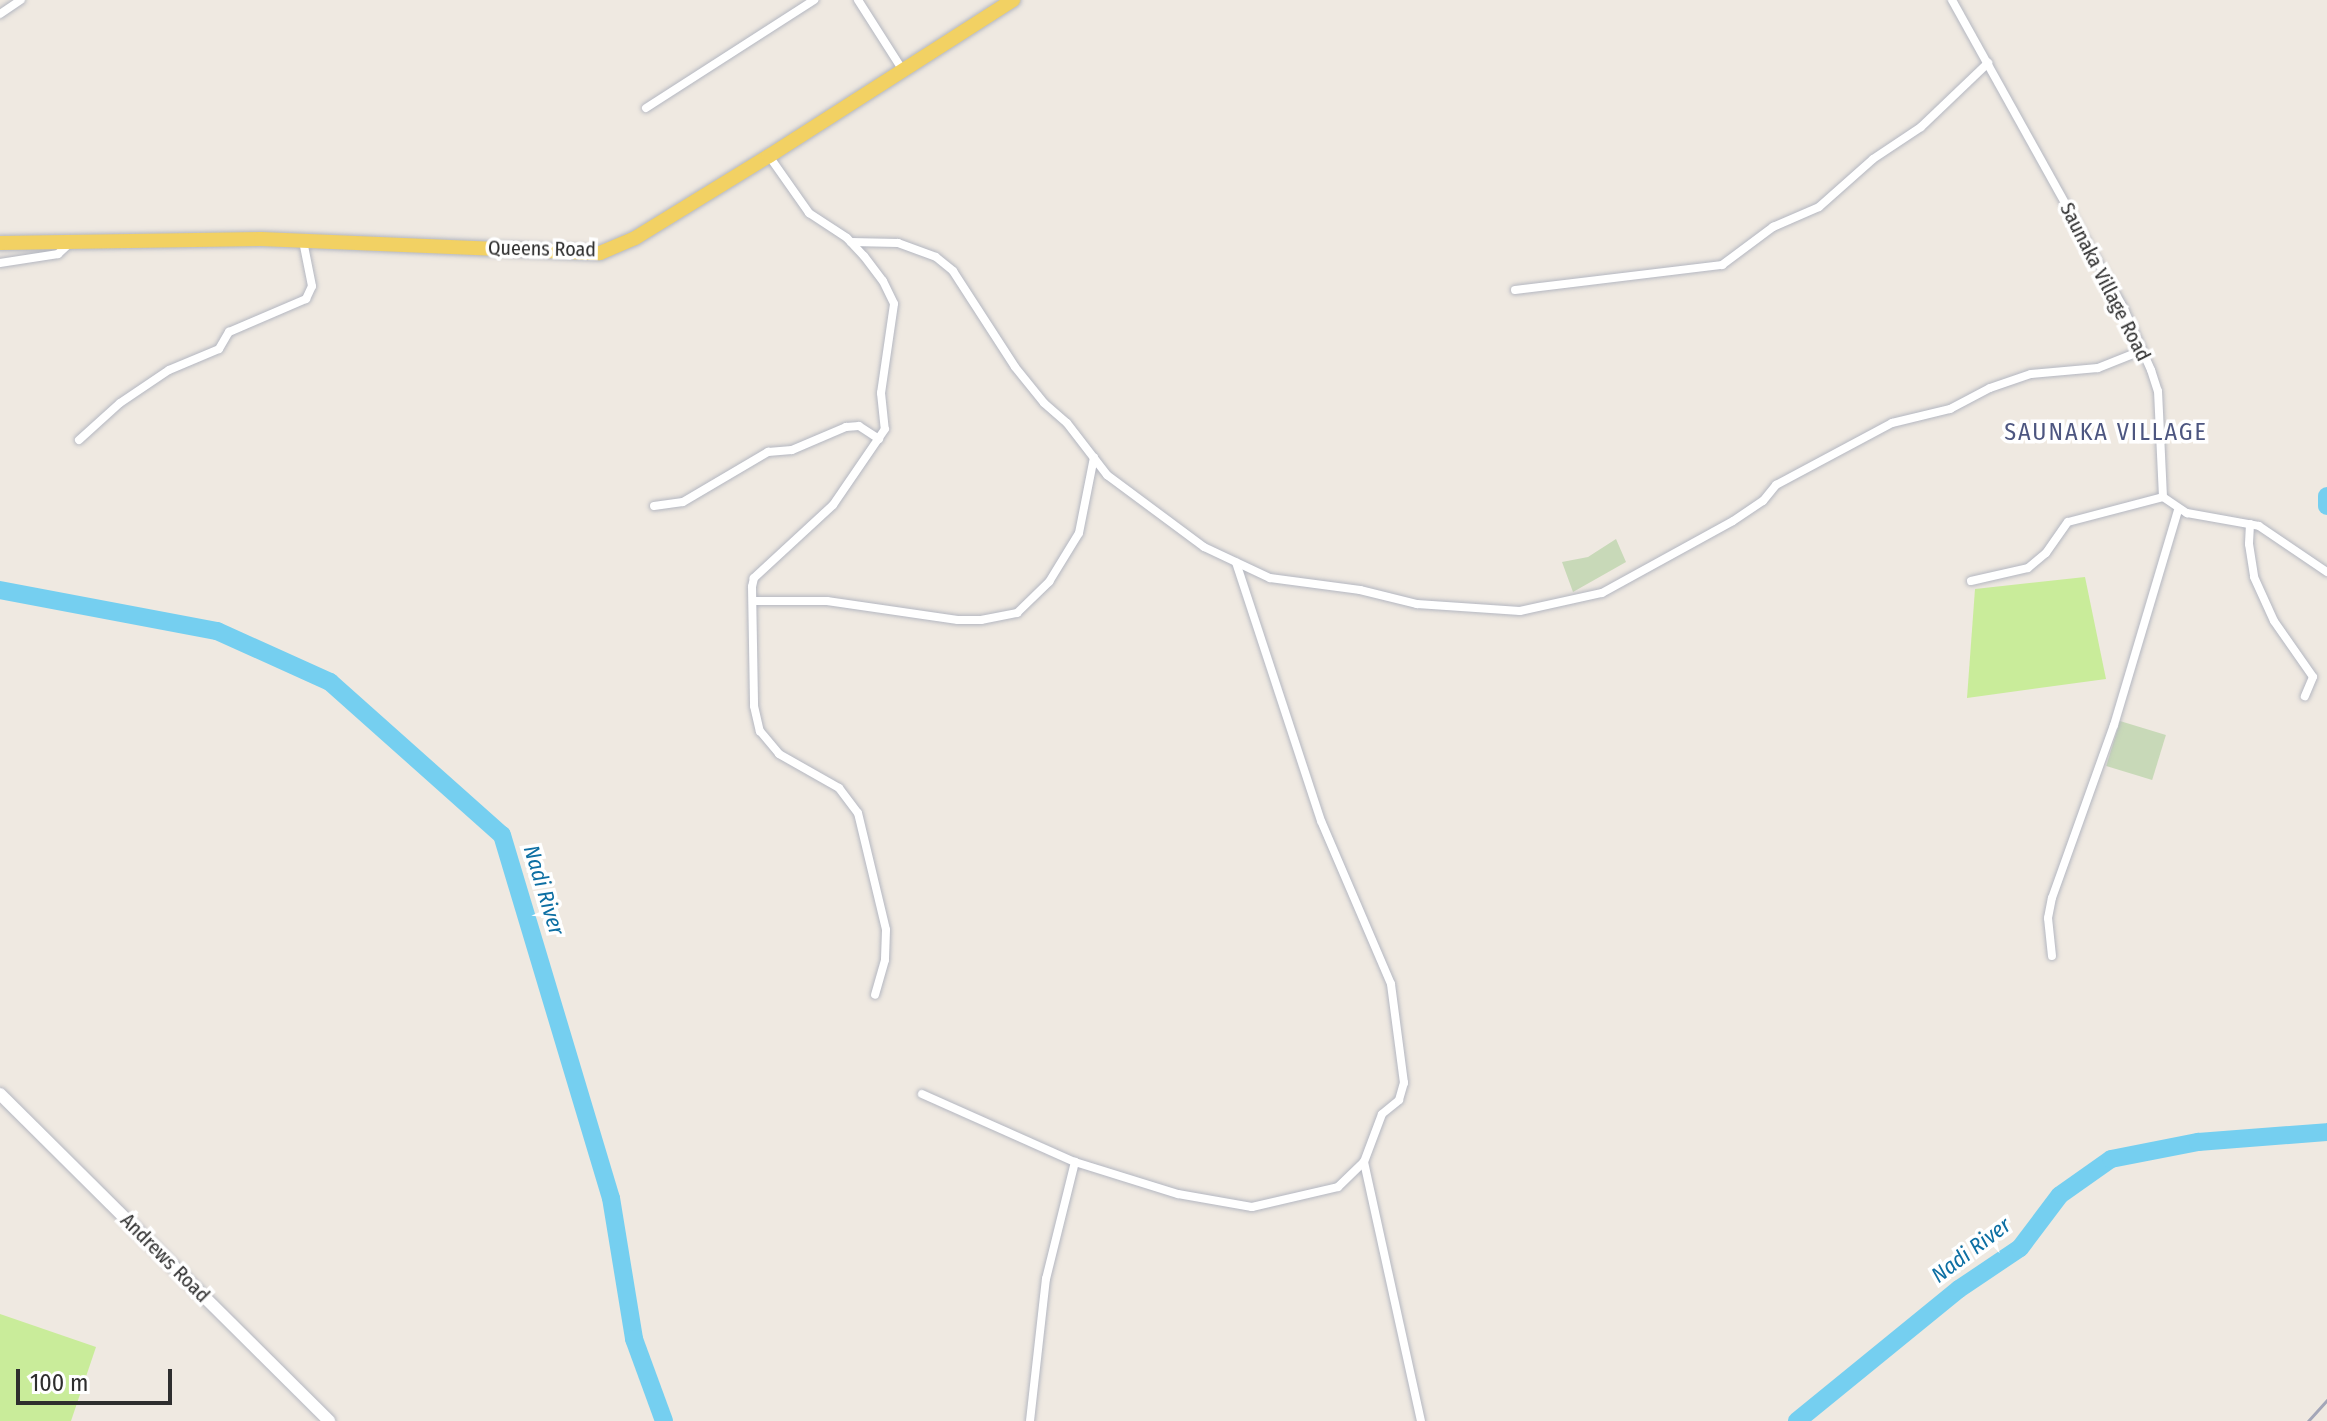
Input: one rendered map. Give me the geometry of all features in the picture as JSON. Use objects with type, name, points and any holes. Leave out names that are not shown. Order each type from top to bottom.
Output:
[{"type":"main road","name":"Queens Road","points":[[0,243],[303,241],[600,253],[635,238],[769,156],[1013,0]]},
{"type":"main road","name":"Andrews Road","points":[[0,1094],[329,1421]]},
{"type":"street","points":[[0,14],[21,0]]},
{"type":"street","points":[[646,108],[814,0]]},
{"type":"street","points":[[858,0],[902,69]]},
{"type":"street","name":"Saunaka Village Road","points":[[1952,0],[2124,309],[2158,391],[2163,497]]},
{"type":"street","points":[[1515,290],[1722,265],[1773,227],[1819,207],[1873,159],[1921,127],[1988,63]]},
{"type":"street","points":[[769,156],[809,213],[851,242],[883,281],[894,304],[881,393],[885,429],[833,505],[754,578],[753,601],[754,706],[760,731],[779,754],[845,793],[858,813],[886,930],[885,960],[875,995]]},
{"type":"street","points":[[0,263],[58,254],[72,241]]},
{"type":"street","points":[[79,440],[120,403],[145,386],[186,361],[219,349],[229,332],[306,299],[312,286],[303,241]]},
{"type":"street","points":[[851,242],[898,243],[936,257],[953,271],[1015,367],[1107,475],[1204,547],[1270,578],[1360,590],[1417,604],[1520,611],[1568,602],[1632,579],[1733,521],[1763,501],[1776,485],[1892,423],[1950,409],[1990,388],[2031,374],[2098,368],[2141,351]]},
{"type":"street","points":[[654,506],[683,502],[768,452],[792,450],[846,427],[859,426],[879,439]]},
{"type":"street","points":[[753,601],[827,601],[958,620],[981,620],[1017,613],[1049,582],[1066,559],[1079,533],[1094,457]]},
{"type":"street","points":[[1971,581],[2028,568],[2046,553],[2068,522],[2163,497],[2178,510],[2250,524],[2295,547],[2327,572]]},
{"type":"street","points":[[2052,956],[2048,918],[2052,898],[2114,725],[2160,581],[2178,510]]},
{"type":"street","points":[[2250,524],[2249,544],[2254,577],[2274,621],[2313,677],[2305,696]]},
{"type":"street","points":[[922,1094],[1075,1162],[1178,1194],[1252,1207],[1338,1187],[1364,1162],[1382,1114],[1399,1100],[1404,1083],[1391,984],[1321,821],[1236,563]]},
{"type":"street","points":[[1030,1421],[1046,1279],[1075,1162]]},
{"type":"street","points":[[1364,1162],[1421,1421]]},
{"type":"green space","points":[[1616,539],[1626,562],[1573,592],[1562,562],[1588,557]]},
{"type":"green space","points":[[2085,577],[2106,679],[1967,698],[1975,589]]},
{"type":"green space","points":[[2120,721],[2166,735],[2152,780],[2106,766]]},
{"type":"green space","points":[[0,1314],[96,1347],[71,1421],[0,1421]]},
{"type":"waterway","name":"Nadi River","points":[[2327,496],[2327,506]]},
{"type":"waterway","name":"Nadi River","points":[[0,590],[217,631],[330,682],[502,835],[611,1198],[634,1339],[664,1421]]},
{"type":"waterway","name":"Nadi River","points":[[1797,1421],[1959,1289],[2020,1248],[2060,1195],[2111,1159],[2198,1142],[2327,1132]]},
{"type":"railway","points":[[2308,1421],[2327,1400]]},
{"type":"district","name":"SAUNAKA VILLAGE","points":[[2106,433]]}]
